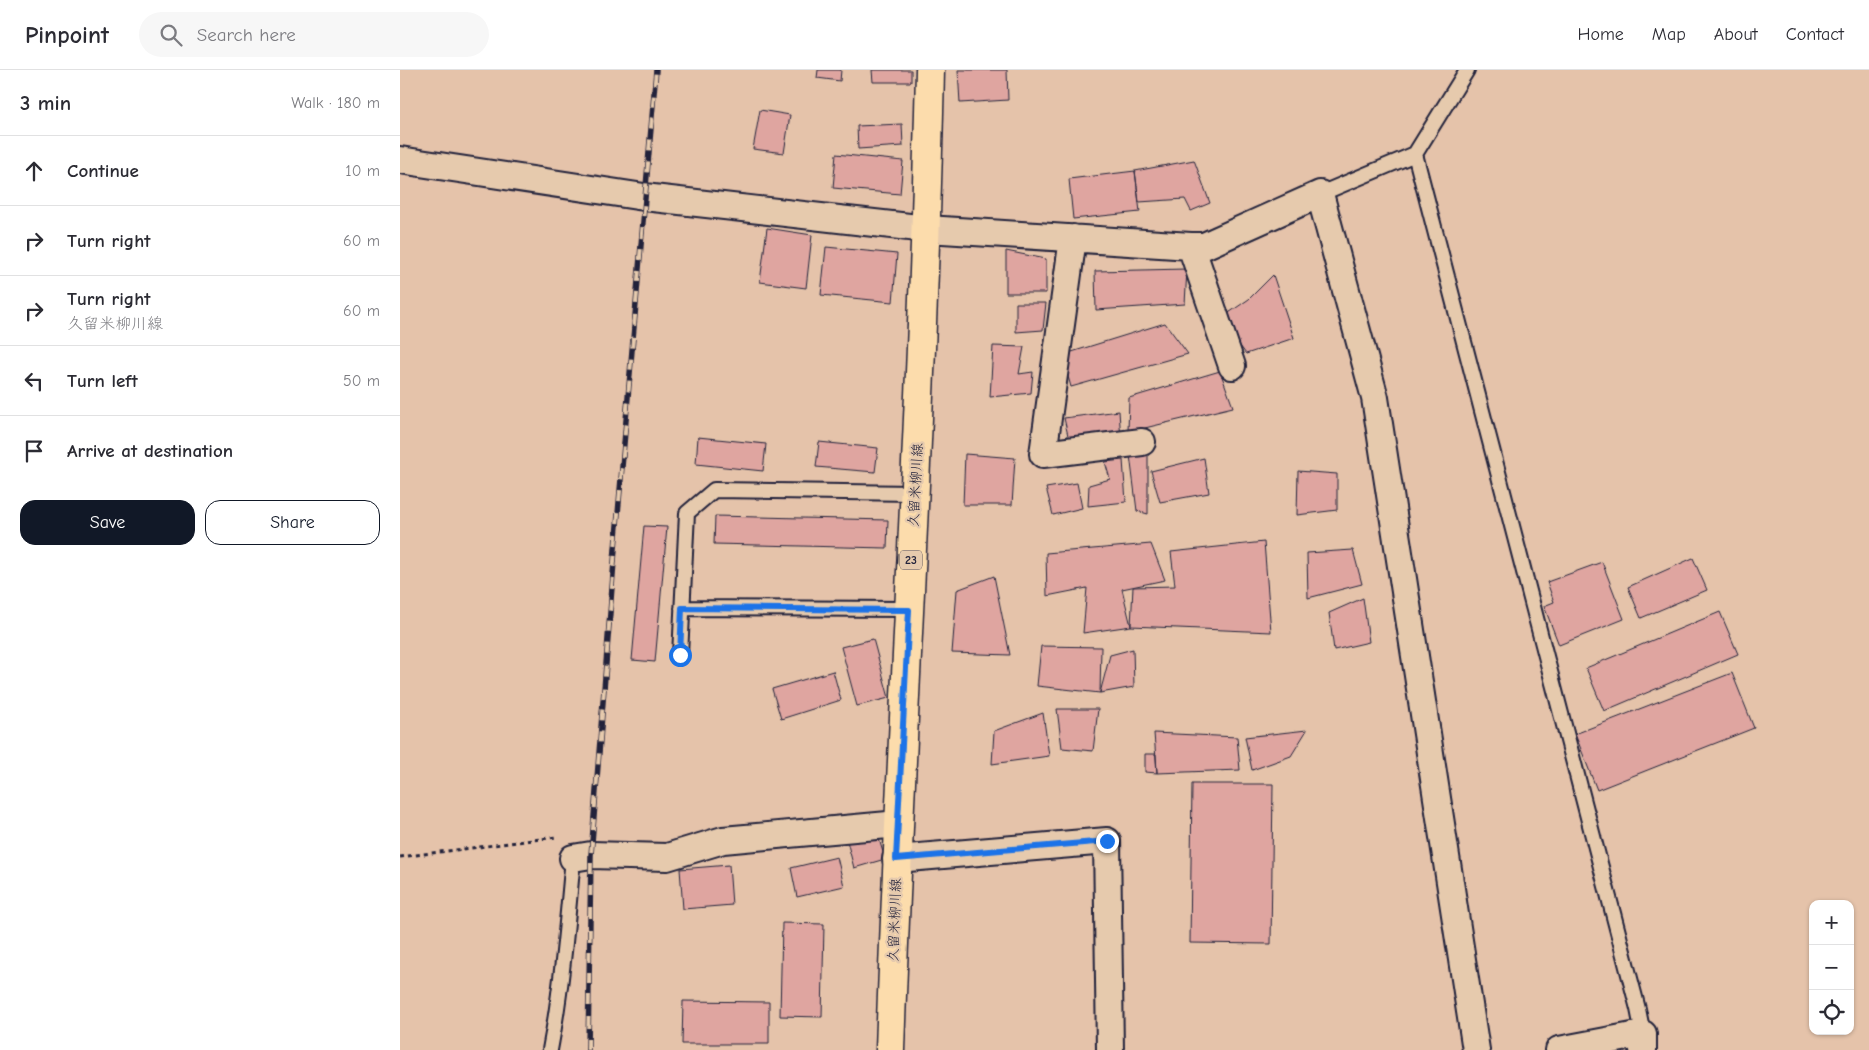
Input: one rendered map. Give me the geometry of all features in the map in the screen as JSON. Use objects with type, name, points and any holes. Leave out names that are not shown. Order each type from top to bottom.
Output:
[{"type":"main road","name":"久留米柳川線","points":[[890,1050],[896,859],[927,229],[930,70]]},
{"type":"street","points":[[400,160],[644,197],[927,229],[1190,246],[1204,246],[1320,194],[1375,398],[1476,1050]]},
{"type":"street","points":[[1073,238],[1043,454],[1142,442]]},
{"type":"street","points":[[1190,246],[1232,366]]},
{"type":"street","points":[[573,858],[591,855],[667,856],[723,840],[899,824]]},
{"type":"street","points":[[896,859],[1107,841],[1110,1050]]},
{"type":"street","points":[[1559,1050],[1643,1042]]},
{"type":"lane","points":[[1320,194],[1415,154],[1467,70]]},
{"type":"lane","points":[[1415,154],[1638,1009],[1643,1042]]},
{"type":"lane","points":[[680,655],[687,513],[714,490],[914,493]]},
{"type":"lane","points":[[682,608],[909,610]]},
{"type":"lane","points":[[550,1050],[565,945],[573,858]]},
{"type":"path","points":[[400,857],[568,836],[573,858]]},
{"type":"building","points":[[818,70],[841,70],[840,81],[817,78]]},
{"type":"building","points":[[872,70],[911,70],[911,82],[873,82]]},
{"type":"building","points":[[958,70],[1007,70],[1008,100],[960,103]]},
{"type":"building","points":[[760,110],[790,115],[784,153],[753,149]]},
{"type":"building","points":[[902,124],[903,146],[858,149],[857,126]]},
{"type":"building","points":[[836,154],[903,161],[900,194],[833,188]]},
{"type":"building","points":[[1194,160],[1210,203],[1191,211],[1185,199],[1139,202],[1135,171]]},
{"type":"building","points":[[1135,171],[1140,212],[1073,219],[1069,179]]},
{"type":"building","points":[[767,228],[812,235],[806,288],[760,282]]},
{"type":"building","points":[[826,247],[897,254],[893,302],[821,295]]},
{"type":"building","points":[[1006,251],[1046,259],[1046,293],[1006,293]]},
{"type":"building","points":[[1187,269],[1185,304],[1096,310],[1095,271]]},
{"type":"building","points":[[1273,275],[1294,338],[1246,354],[1220,319],[1249,299]]},
{"type":"building","points":[[1016,303],[1046,303],[1043,330],[1016,332]]},
{"type":"building","points":[[1165,323],[1188,354],[1071,387],[1062,355]]},
{"type":"building","points":[[993,346],[1024,347],[1019,374],[1033,372],[1031,393],[990,397]]},
{"type":"building","points":[[1220,371],[1233,407],[1128,432],[1129,398]]},
{"type":"building","points":[[1119,411],[1121,440],[1069,440],[1064,418]]},
{"type":"building","points":[[698,437],[766,444],[763,471],[696,464]]},
{"type":"building","points":[[819,442],[878,448],[875,472],[816,467]]},
{"type":"building","points":[[1148,452],[1148,514],[1137,511],[1130,455]]},
{"type":"building","points":[[965,454],[1015,458],[1012,505],[963,505]]},
{"type":"building","points":[[1204,458],[1209,493],[1160,502],[1151,471]]},
{"type":"building","points":[[1123,460],[1126,502],[1088,506],[1089,485],[1110,479],[1105,462]]},
{"type":"building","points":[[1298,471],[1337,474],[1337,510],[1297,515]]},
{"type":"building","points":[[1077,483],[1082,508],[1053,515],[1046,488]]},
{"type":"building","points":[[715,516],[888,520],[887,548],[714,544]]},
{"type":"building","points":[[644,526],[667,527],[655,662],[632,660]]},
{"type":"building","points":[[1264,542],[1271,632],[1131,626],[1133,587],[1175,586],[1171,552]]},
{"type":"building","points":[[1151,544],[1165,580],[1122,589],[1131,626],[1083,633],[1087,588],[1047,596],[1046,553]]},
{"type":"building","points":[[1353,550],[1362,584],[1308,598],[1307,553]]},
{"type":"building","points":[[1693,558],[1707,590],[1641,618],[1628,587]]},
{"type":"building","points":[[1602,562],[1624,619],[1559,645],[1544,606],[1554,602],[1547,582]]},
{"type":"building","points":[[994,576],[1010,655],[952,653],[957,590]]},
{"type":"building","points":[[1363,598],[1369,642],[1334,650],[1329,613]]},
{"type":"building","points":[[1720,612],[1738,654],[1604,711],[1586,668]]},
{"type":"building","points":[[873,639],[889,698],[857,706],[841,647]]},
{"type":"building","points":[[1041,646],[1101,647],[1100,693],[1037,686]]},
{"type":"building","points":[[1133,649],[1134,687],[1100,693],[1110,655]]},
{"type":"building","points":[[833,671],[841,700],[781,719],[772,689]]},
{"type":"building","points":[[1732,673],[1754,728],[1597,790],[1575,734]]},
{"type":"building","points":[[1057,709],[1098,709],[1093,751],[1062,748]]},
{"type":"building","points":[[1043,713],[1049,756],[992,764],[994,731]]},
{"type":"building","points":[[1307,730],[1291,756],[1252,770],[1245,737]]},
{"type":"building","points":[[1154,733],[1237,737],[1240,770],[1157,773]]},
{"type":"building","points":[[1145,754],[1156,754],[1157,773],[1145,772]]},
{"type":"building","points":[[1192,784],[1273,784],[1271,944],[1190,943]]},
{"type":"building","points":[[876,829],[885,859],[854,868],[846,837]]},
{"type":"building","points":[[837,857],[844,886],[797,897],[791,868]]},
{"type":"building","points":[[729,865],[732,905],[683,909],[680,869]]},
{"type":"building","points":[[782,923],[824,924],[822,1017],[780,1016]]},
{"type":"building","points":[[683,1001],[769,1002],[769,1044],[682,1044]]},
{"type":"railway","points":[[588,1050],[591,855],[656,70]]},
{"type":"route","points":[[680,655],[682,608],[909,610],[896,859],[1107,841]]}]
